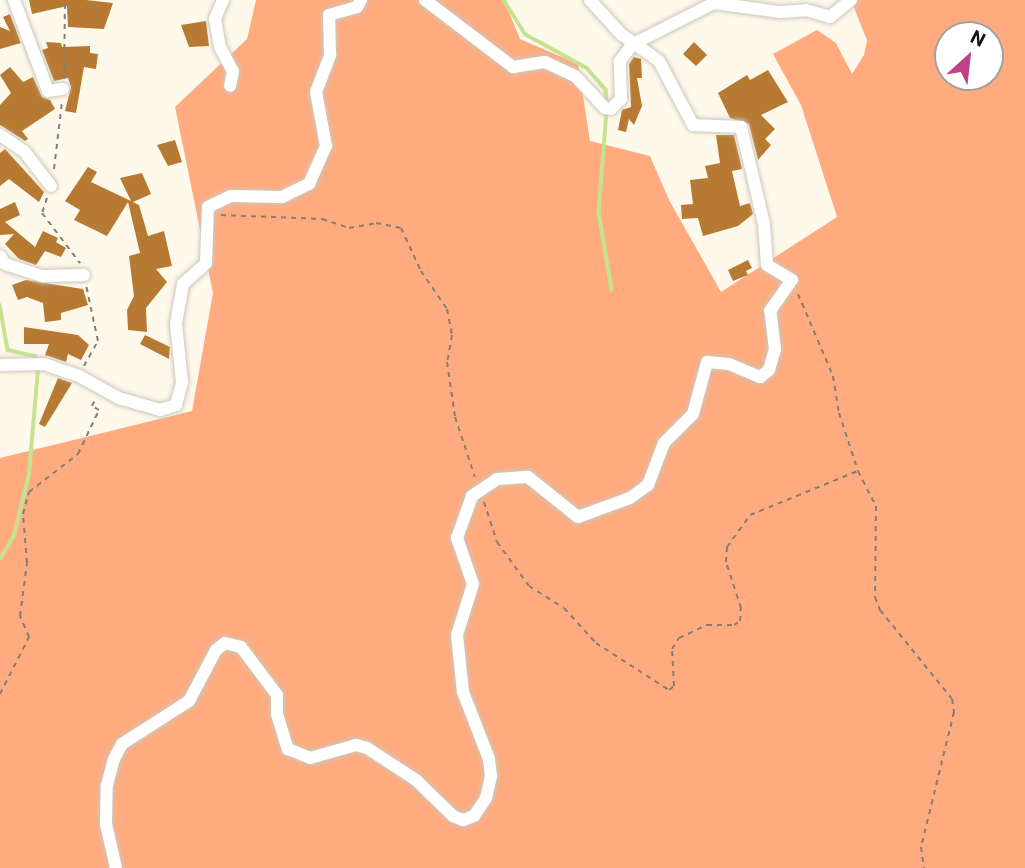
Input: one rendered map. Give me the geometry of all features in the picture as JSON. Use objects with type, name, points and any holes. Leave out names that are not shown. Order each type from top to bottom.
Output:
[{"type":"street","points":[[14,0],[48,92],[63,89]]},
{"type":"street","points":[[223,0],[215,19],[220,47],[233,71],[230,86]]},
{"type":"street","points":[[0,365],[44,364],[79,376],[102,390],[160,410],[176,405],[182,382],[176,324],[183,284],[206,263],[204,220],[208,207],[223,200],[282,197],[309,184],[326,145],[316,92],[330,55],[329,15],[358,8],[361,0]]},
{"type":"street","points":[[425,0],[513,67],[545,62],[575,76],[605,108],[611,109],[621,99],[620,61],[633,44],[714,3],[780,12],[806,5],[830,17],[851,0]]},
{"type":"street","points":[[116,868],[106,824],[107,785],[122,744],[189,701],[216,650],[225,643],[241,647],[277,695],[277,714],[288,749],[310,758],[356,745],[367,748],[416,780],[453,816],[463,820],[474,817],[486,798],[491,776],[489,759],[463,692],[457,635],[473,584],[457,538],[472,496],[497,479],[528,477],[578,517],[630,498],[648,485],[664,443],[693,414],[703,365],[712,360],[761,377],[769,370],[775,349],[770,311],[792,280],[767,265],[764,224],[741,127],[693,125],[684,100],[659,61],[633,44],[590,0]]},
{"type":"street","points":[[0,135],[24,151],[51,186]]},
{"type":"street","points":[[0,256],[5,264],[43,276],[84,275]]},
{"type":"path","points":[[63,89],[65,0]]},
{"type":"path","points":[[223,200],[216,214],[322,219],[349,228],[376,223],[401,228],[447,309],[452,335],[447,362],[455,417],[497,542],[529,586],[564,608],[596,643],[669,690],[674,686],[672,649],[679,638],[707,625],[740,621],[741,608],[726,562],[727,547],[750,515],[858,471]]},
{"type":"path","points":[[79,376],[98,341],[84,275]]},
{"type":"path","points":[[792,280],[833,376],[839,413],[879,523],[875,597],[880,610],[952,699],[954,712],[921,848],[924,868]]},
{"type":"path","points":[[0,694],[29,637],[20,617],[27,563],[23,514],[29,492],[78,454],[99,410],[92,406],[102,390]]},
{"type":"shaded area","points":[[256,0],[504,0],[520,39],[578,64],[590,141],[650,156],[669,200],[721,292],[837,217],[801,105],[773,54],[817,30],[836,43],[852,74],[864,55],[867,40],[851,0],[1025,0],[1025,868],[0,868],[0,458],[192,411],[213,293],[175,107],[247,39]]},
{"type":"building","points":[[29,0],[113,3],[104,29],[68,27],[67,6],[32,14]]},
{"type":"building","points":[[10,14],[21,43],[0,49],[0,27],[10,31],[3,17]]},
{"type":"building","points":[[206,21],[209,46],[189,47],[181,25]]},
{"type":"building","points":[[46,42],[61,43],[62,47],[90,46],[90,53],[98,54],[96,69],[84,67],[76,113],[65,111],[71,87],[68,78],[54,81],[42,50],[48,48]]},
{"type":"building","points":[[694,42],[707,55],[696,66],[683,54]]},
{"type":"building","points":[[634,57],[641,59],[642,78],[637,78],[642,106],[634,125],[629,119],[626,132],[618,130],[622,110],[631,107],[629,64]]},
{"type":"building","points":[[10,67],[23,82],[33,77],[42,97],[50,100],[55,109],[22,131],[28,139],[25,141],[0,125],[0,105],[11,93],[0,75]]},
{"type":"building","points":[[768,70],[788,102],[761,115],[775,129],[765,139],[771,145],[758,160],[749,124],[730,118],[718,93],[747,75],[750,80]]},
{"type":"building","points":[[716,135],[734,135],[742,169],[732,171],[740,206],[750,203],[753,214],[738,226],[703,236],[698,218],[682,219],[681,205],[693,204],[690,180],[708,178],[705,166],[720,163]]},
{"type":"building","points":[[175,140],[182,162],[168,166],[157,145]]},
{"type":"building","points":[[5,149],[44,192],[39,202],[9,179],[0,186],[0,153]]},
{"type":"building","points":[[88,167],[97,172],[91,182],[131,201],[120,178],[142,173],[151,194],[133,202],[139,205],[148,236],[164,231],[172,266],[156,269],[167,282],[146,308],[147,332],[128,330],[127,310],[134,296],[129,256],[140,253],[128,202],[107,236],[74,220],[80,210],[65,201]]},
{"type":"building","points":[[15,202],[20,215],[5,222],[35,247],[43,231],[58,238],[56,242],[66,248],[61,257],[45,251],[36,265],[19,259],[5,244],[14,234],[0,235],[0,209]]},
{"type":"building","points":[[748,260],[752,268],[746,271],[748,275],[733,281],[728,270]]},
{"type":"building","points":[[26,280],[83,289],[88,305],[61,313],[61,320],[45,322],[43,303],[27,297],[18,300],[12,285]]},
{"type":"building","points":[[24,327],[78,335],[89,345],[81,360],[68,354],[66,362],[45,355],[49,344],[24,344]]},
{"type":"building","points":[[145,335],[170,347],[169,359],[140,344]]},
{"type":"building","points":[[58,378],[72,383],[45,427],[39,424]]},
{"type":"waterway","points":[[504,0],[525,34],[587,68],[606,90],[607,104]]},
{"type":"waterway","points":[[607,111],[599,212],[612,290]]},
{"type":"waterway","points":[[0,305],[8,350],[35,356],[37,361]]},
{"type":"waterway","points":[[0,559],[14,536],[29,474],[38,368]]}]
